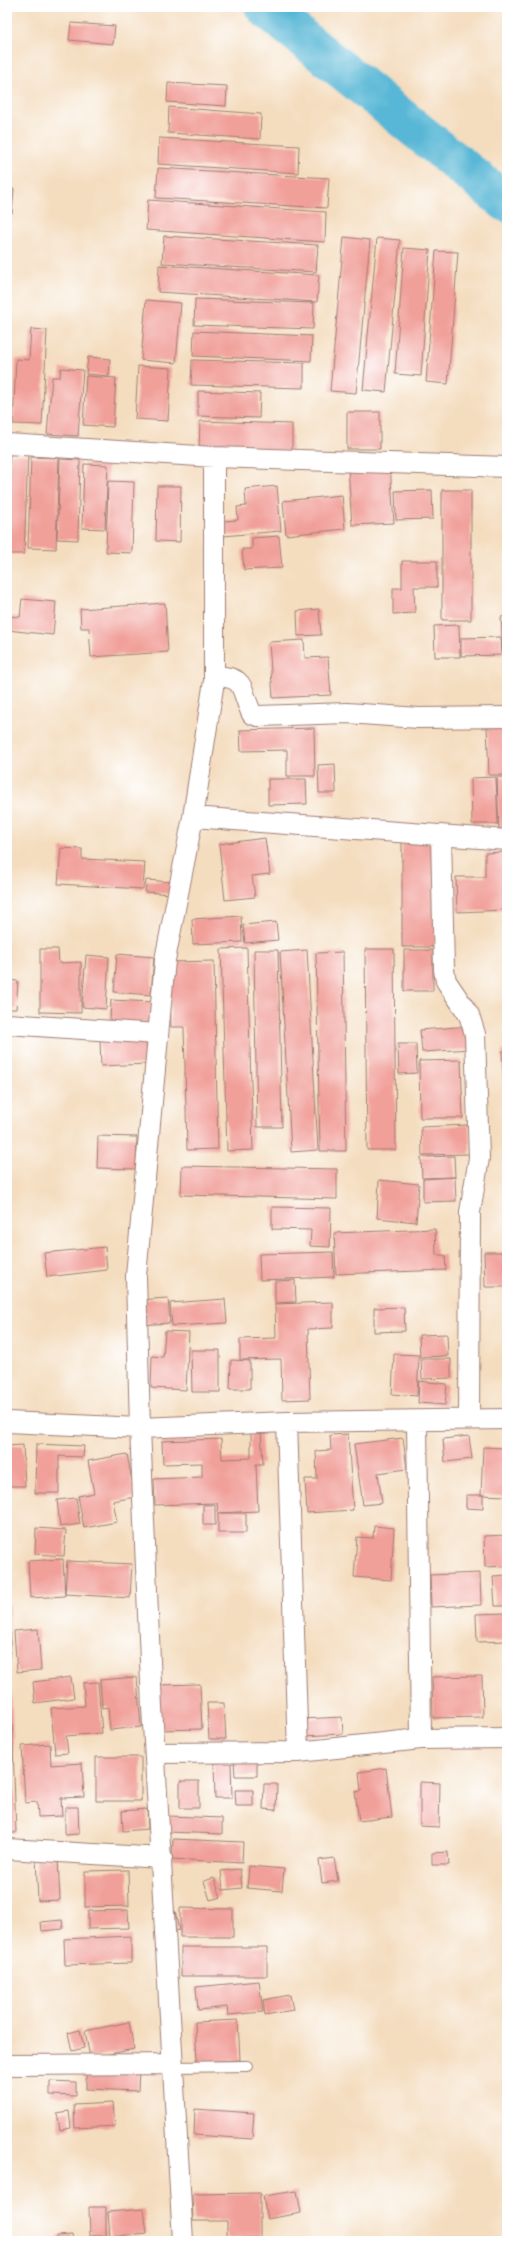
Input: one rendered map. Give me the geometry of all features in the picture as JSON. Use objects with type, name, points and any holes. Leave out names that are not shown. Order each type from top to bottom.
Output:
[{"type":"street","points":[[7,444],[214,457],[507,467]]},
{"type":"street","points":[[183,2241],[155,1753],[140,1428],[136,1276],[165,960],[193,817],[214,676],[214,457]]},
{"type":"street","points":[[214,676],[231,676],[236,679],[242,687],[252,714],[258,716],[347,713],[419,718],[507,717]]},
{"type":"street","points":[[193,817],[507,840]]},
{"type":"street","points":[[441,835],[444,970],[446,981],[469,1015],[475,1034],[479,1158],[470,1212],[469,1419]]},
{"type":"street","points":[[7,1024],[158,1034]]},
{"type":"street","points":[[7,1422],[140,1428],[287,1422],[507,1419]]},
{"type":"street","points":[[417,1421],[420,1739]]},
{"type":"street","points":[[287,1422],[298,1752]]},
{"type":"street","points":[[155,1753],[298,1752],[420,1739],[507,1738]]},
{"type":"street","points":[[7,1848],[162,1858]]},
{"type":"street","points":[[7,2065],[173,2065]]},
{"type":"lane","points":[[173,2065],[247,2066]]},
{"type":"building","points":[[71,23],[115,26],[113,44],[69,40]]},
{"type":"building","points":[[168,83],[227,86],[226,106],[167,102]]},
{"type":"building","points":[[169,107],[261,114],[260,139],[168,133]]},
{"type":"building","points":[[159,138],[299,146],[298,173],[158,164]]},
{"type":"building","points":[[158,168],[329,178],[327,208],[156,198]]},
{"type":"building","points":[[7,188],[14,189],[12,213],[7,213]]},
{"type":"building","points":[[148,200],[326,212],[325,242],[146,230]]},
{"type":"building","points":[[164,236],[318,245],[316,272],[162,263]]},
{"type":"building","points":[[344,237],[370,240],[356,393],[330,391]]},
{"type":"building","points":[[377,238],[400,240],[386,392],[363,390]]},
{"type":"building","points":[[404,248],[430,250],[421,376],[395,374]]},
{"type":"building","points":[[436,251],[458,252],[448,384],[426,382]]},
{"type":"building","points":[[159,265],[319,275],[317,302],[158,292]]},
{"type":"building","points":[[195,299],[314,303],[313,329],[194,325]]},
{"type":"building","points":[[146,300],[181,303],[176,363],[141,360]]},
{"type":"building","points":[[31,329],[47,330],[42,425],[13,424],[16,359],[29,360]]},
{"type":"building","points":[[194,331],[312,336],[311,361],[193,356]]},
{"type":"building","points":[[88,357],[110,359],[109,376],[86,374]]},
{"type":"building","points":[[192,360],[304,363],[304,388],[191,385]]},
{"type":"building","points":[[138,366],[171,368],[168,421],[135,419]]},
{"type":"building","points":[[61,368],[83,370],[78,436],[47,434],[52,377],[60,377]]},
{"type":"building","points":[[86,376],[116,378],[113,427],[83,425]]},
{"type":"building","points":[[198,391],[260,393],[259,418],[198,416]]},
{"type":"building","points":[[347,412],[380,412],[380,449],[347,449]]},
{"type":"building","points":[[200,421],[292,424],[292,452],[199,449]]},
{"type":"building","points":[[10,454],[28,455],[24,554],[7,554],[7,483]]},
{"type":"building","points":[[31,457],[59,458],[56,549],[28,548]]},
{"type":"building","points":[[60,459],[80,460],[78,540],[57,539]]},
{"type":"building","points":[[84,464],[108,465],[105,529],[82,528]]},
{"type":"building","points":[[390,465],[394,523],[352,525],[348,467]]},
{"type":"building","points":[[108,481],[134,482],[132,553],[106,552]]},
{"type":"building","points":[[157,486],[181,486],[180,542],[156,541]]},
{"type":"building","points":[[277,486],[281,531],[223,536],[222,521],[238,520],[237,507],[246,506],[245,489]]},
{"type":"building","points":[[432,490],[433,519],[396,520],[395,491]]},
{"type":"building","points":[[442,490],[471,490],[471,620],[442,620]]},
{"type":"building","points":[[342,495],[345,529],[286,535],[283,501]]},
{"type":"building","points":[[279,536],[282,568],[244,570],[242,549],[252,549],[252,538]]},
{"type":"building","points":[[402,561],[437,561],[437,587],[414,587],[415,613],[393,614],[393,588],[402,588]]},
{"type":"building","points":[[22,599],[56,602],[53,635],[7,630],[7,616],[20,617]]},
{"type":"building","points":[[165,603],[168,652],[91,657],[89,628],[81,628],[80,609]]},
{"type":"building","points":[[319,609],[321,635],[298,636],[297,611]]},
{"type":"building","points":[[507,616],[507,651],[503,652],[501,617]]},
{"type":"building","points":[[459,625],[460,657],[435,657],[434,626]]},
{"type":"building","points":[[501,637],[502,655],[461,656],[461,638]]},
{"type":"building","points":[[304,640],[305,658],[328,657],[331,695],[273,698],[269,642]]},
{"type":"building","points":[[507,725],[507,775],[489,775],[487,726]]},
{"type":"building","points":[[314,728],[315,776],[287,776],[287,750],[241,751],[240,730]]},
{"type":"building","points":[[335,764],[336,793],[319,793],[318,765]]},
{"type":"building","points":[[496,777],[498,824],[472,824],[471,778]]},
{"type":"building","points":[[497,777],[507,777],[507,834],[499,834]]},
{"type":"building","points":[[268,779],[306,779],[307,804],[268,805]]},
{"type":"building","points":[[265,838],[270,874],[252,876],[255,897],[225,900],[219,844]]},
{"type":"building","points":[[402,842],[435,842],[435,947],[402,947]]},
{"type":"building","points":[[61,848],[82,849],[82,859],[145,862],[143,889],[58,884]]},
{"type":"building","points":[[506,852],[507,910],[457,912],[456,877],[485,877],[485,853]]},
{"type":"building","points":[[146,880],[172,882],[171,894],[145,892]]},
{"type":"building","points":[[241,916],[242,942],[193,944],[192,919]]},
{"type":"building","points":[[276,922],[278,940],[245,943],[243,925]]},
{"type":"building","points":[[247,948],[253,1150],[227,1151],[221,949]]},
{"type":"building","points":[[40,949],[58,949],[59,963],[81,962],[81,1013],[40,1012]]},
{"type":"building","points":[[365,949],[394,949],[396,1150],[367,1150]]},
{"type":"building","points":[[254,950],[278,950],[282,1127],[257,1127]]},
{"type":"building","points":[[307,950],[318,1150],[291,1152],[280,952]]},
{"type":"building","points":[[404,950],[433,950],[433,991],[404,991]]},
{"type":"building","points":[[343,952],[346,1151],[320,1151],[316,953]]},
{"type":"building","points":[[117,954],[154,957],[151,995],[114,992]]},
{"type":"building","points":[[86,955],[109,957],[106,1009],[82,1007]]},
{"type":"building","points":[[214,961],[218,1149],[187,1150],[184,1027],[171,1027],[169,962]]},
{"type":"building","points":[[7,980],[18,981],[16,1009],[7,1009]]},
{"type":"building","points":[[111,1000],[153,1002],[152,1024],[110,1022]]},
{"type":"building","points":[[469,1026],[471,1049],[422,1052],[420,1030]]},
{"type":"building","points":[[146,1038],[147,1064],[101,1066],[100,1040]]},
{"type":"building","points":[[398,1044],[416,1044],[417,1073],[399,1074]]},
{"type":"building","points":[[502,1051],[507,1051],[507,1091],[504,1091]]},
{"type":"building","points":[[461,1060],[463,1118],[420,1118],[419,1061]]},
{"type":"building","points":[[469,1125],[470,1154],[422,1155],[421,1127]]},
{"type":"building","points":[[98,1136],[137,1137],[136,1169],[97,1168]]},
{"type":"building","points":[[454,1156],[455,1177],[422,1178],[421,1157]]},
{"type":"building","points":[[182,1166],[337,1169],[337,1199],[181,1195]]},
{"type":"building","points":[[455,1177],[456,1201],[423,1202],[423,1179]]},
{"type":"building","points":[[379,1180],[419,1184],[416,1222],[377,1218]]},
{"type":"building","points":[[272,1207],[331,1208],[330,1247],[310,1246],[311,1230],[272,1229]]},
{"type":"building","points":[[435,1229],[436,1255],[445,1255],[446,1270],[336,1274],[334,1233]]},
{"type":"building","points":[[105,1247],[107,1270],[47,1277],[44,1253]]},
{"type":"building","points":[[333,1252],[334,1277],[260,1280],[259,1254]]},
{"type":"building","points":[[484,1252],[507,1252],[507,1287],[485,1287]]},
{"type":"building","points":[[295,1280],[296,1302],[275,1303],[275,1281]]},
{"type":"building","points":[[505,1297],[507,1297],[507,1332],[505,1332]]},
{"type":"building","points":[[168,1298],[170,1323],[140,1325],[139,1300]]},
{"type":"building","points":[[225,1299],[227,1323],[172,1326],[170,1303]]},
{"type":"building","points":[[333,1302],[333,1328],[308,1329],[310,1399],[282,1400],[281,1359],[240,1360],[240,1339],[276,1338],[275,1304]]},
{"type":"building","points":[[404,1307],[405,1331],[374,1332],[374,1308]]},
{"type":"building","points":[[165,1331],[189,1332],[186,1390],[151,1388],[152,1356],[163,1357]]},
{"type":"building","points":[[447,1334],[448,1356],[420,1357],[419,1335]]},
{"type":"building","points":[[191,1350],[220,1350],[220,1392],[192,1392]]},
{"type":"building","points":[[394,1354],[419,1355],[417,1396],[392,1394]]},
{"type":"building","points":[[421,1359],[451,1359],[451,1378],[422,1379]]},
{"type":"building","points":[[504,1359],[507,1359],[507,1384],[506,1384]]},
{"type":"building","points":[[231,1360],[250,1361],[250,1389],[230,1389]]},
{"type":"building","points":[[419,1381],[447,1384],[445,1405],[418,1403]]},
{"type":"building","points":[[251,1431],[261,1431],[263,1464],[256,1464],[258,1511],[218,1513],[217,1503],[155,1505],[154,1479],[202,1477],[202,1463],[163,1464],[162,1441],[221,1439],[222,1459],[251,1458]]},
{"type":"building","points":[[348,1434],[353,1510],[307,1513],[305,1479],[317,1479],[316,1451],[331,1450],[330,1435]]},
{"type":"building","points":[[469,1436],[472,1459],[445,1462],[443,1439]]},
{"type":"building","points":[[403,1438],[407,1469],[378,1473],[382,1503],[363,1505],[354,1444]]},
{"type":"building","points":[[36,1444],[84,1446],[83,1457],[59,1456],[59,1493],[35,1493]]},
{"type":"building","points":[[23,1445],[25,1486],[7,1486],[7,1446]]},
{"type":"building","points":[[483,1447],[507,1448],[507,1496],[481,1495]]},
{"type":"building","points":[[127,1454],[135,1497],[113,1501],[117,1522],[84,1528],[78,1496],[94,1493],[88,1461]]},
{"type":"building","points":[[466,1495],[483,1495],[483,1509],[466,1508]]},
{"type":"building","points":[[76,1498],[80,1524],[60,1527],[57,1500]]},
{"type":"building","points":[[203,1505],[215,1505],[215,1525],[203,1525]]},
{"type":"building","points":[[218,1513],[246,1513],[246,1533],[218,1533]]},
{"type":"building","points":[[374,1526],[394,1528],[391,1580],[354,1577],[357,1537],[373,1538]]},
{"type":"building","points":[[36,1528],[66,1530],[64,1556],[35,1554]]},
{"type":"building","points":[[507,1535],[507,1566],[485,1567],[484,1536]]},
{"type":"building","points":[[63,1559],[65,1596],[30,1598],[28,1561]]},
{"type":"building","points":[[67,1561],[132,1564],[130,1598],[65,1594]]},
{"type":"building","points":[[480,1573],[481,1605],[431,1607],[430,1575]]},
{"type":"building","points":[[507,1575],[507,1606],[495,1606],[493,1576]]},
{"type":"building","points":[[7,1606],[10,1606],[9,1631],[7,1631]]},
{"type":"building","points":[[507,1613],[507,1641],[477,1642],[476,1614]]},
{"type":"building","points":[[38,1629],[41,1670],[17,1672],[14,1631]]},
{"type":"building","points":[[7,1632],[10,1632],[10,1658],[7,1658]]},
{"type":"building","points":[[482,1676],[483,1717],[433,1718],[432,1677]]},
{"type":"building","points":[[71,1677],[74,1698],[35,1703],[33,1682]]},
{"type":"building","points":[[137,1677],[141,1727],[110,1730],[108,1707],[102,1708],[100,1680]]},
{"type":"building","points":[[98,1682],[102,1733],[66,1736],[68,1753],[55,1754],[51,1708],[85,1706],[83,1683]]},
{"type":"building","points":[[200,1684],[202,1729],[160,1730],[158,1685]]},
{"type":"building","points":[[7,1687],[11,1687],[16,1833],[7,1833]]},
{"type":"building","points":[[207,1703],[224,1703],[226,1739],[209,1739]]},
{"type":"building","points":[[342,1717],[343,1734],[303,1736],[302,1719]]},
{"type":"building","points":[[50,1744],[51,1765],[82,1763],[84,1797],[61,1798],[62,1816],[38,1817],[37,1802],[25,1803],[22,1746]]},
{"type":"building","points":[[96,1757],[141,1757],[141,1801],[96,1801]]},
{"type":"building","points":[[257,1760],[257,1776],[235,1776],[234,1761]]},
{"type":"building","points":[[231,1762],[232,1798],[215,1798],[214,1763]]},
{"type":"building","points":[[386,1768],[392,1817],[359,1821],[355,1792],[361,1791],[359,1772]]},
{"type":"building","points":[[180,1781],[199,1781],[199,1808],[180,1808]]},
{"type":"building","points":[[420,1782],[440,1783],[439,1827],[420,1826]]},
{"type":"building","points":[[264,1784],[277,1784],[276,1810],[263,1809]]},
{"type":"building","points":[[235,1790],[253,1790],[253,1806],[236,1806]]},
{"type":"building","points":[[65,1807],[78,1807],[79,1834],[65,1835]]},
{"type":"building","points":[[147,1809],[148,1829],[123,1831],[122,1811]]},
{"type":"building","points":[[168,1816],[222,1818],[222,1834],[167,1832]]},
{"type":"building","points":[[173,1839],[243,1842],[242,1863],[172,1859]]},
{"type":"building","points":[[448,1852],[449,1865],[432,1865],[432,1853]]},
{"type":"building","points":[[58,1858],[60,1900],[38,1901],[36,1859]]},
{"type":"building","points":[[334,1858],[338,1881],[322,1883],[319,1860]]},
{"type":"building","points":[[249,1866],[284,1869],[282,1891],[247,1888]]},
{"type":"building","points":[[240,1869],[242,1888],[223,1890],[221,1871]]},
{"type":"building","points":[[128,1870],[129,1906],[85,1907],[85,1871]]},
{"type":"building","points":[[214,1878],[221,1897],[210,1900],[204,1881]]},
{"type":"building","points":[[180,1908],[233,1909],[233,1937],[180,1937]]},
{"type":"building","points":[[128,1910],[129,1928],[88,1929],[88,1911]]},
{"type":"building","points":[[175,1911],[179,1930],[170,1932],[167,1912]]},
{"type":"building","points":[[62,1920],[63,1929],[42,1931],[41,1922]]},
{"type":"building","points":[[131,1936],[131,1963],[65,1965],[64,1939]]},
{"type":"building","points":[[181,1947],[267,1947],[267,1976],[181,1976]]},
{"type":"building","points":[[259,1981],[263,2012],[228,2015],[227,2007],[198,2010],[196,1987]]},
{"type":"building","points":[[290,1995],[293,2010],[265,2015],[263,2000]]},
{"type":"building","points":[[238,2020],[240,2060],[197,2062],[195,2022]]},
{"type":"building","points":[[129,2022],[134,2049],[90,2058],[85,2031]]},
{"type":"building","points":[[80,2030],[84,2048],[72,2051],[68,2033]]},
{"type":"building","points":[[86,2069],[139,2071],[138,2091],[86,2089]]},
{"type":"building","points":[[50,2081],[76,2082],[76,2096],[50,2095]]},
{"type":"building","points":[[113,2103],[115,2126],[75,2128],[74,2105]]},
{"type":"building","points":[[195,2109],[254,2113],[252,2139],[194,2135]]},
{"type":"building","points":[[69,2111],[71,2128],[60,2130],[57,2113]]},
{"type":"building","points":[[297,2191],[301,2213],[267,2219],[263,2196]]},
{"type":"building","points":[[260,2193],[260,2238],[227,2238],[227,2221],[193,2221],[192,2194]]},
{"type":"building","points":[[89,2207],[106,2207],[106,2236],[90,2236]]},
{"type":"building","points":[[144,2209],[147,2233],[110,2237],[108,2212]]},
{"type":"building","points":[[72,2235],[73,2241],[57,2241],[57,2236]]},
{"type":"waterway","points":[[264,7],[507,203]]}]
